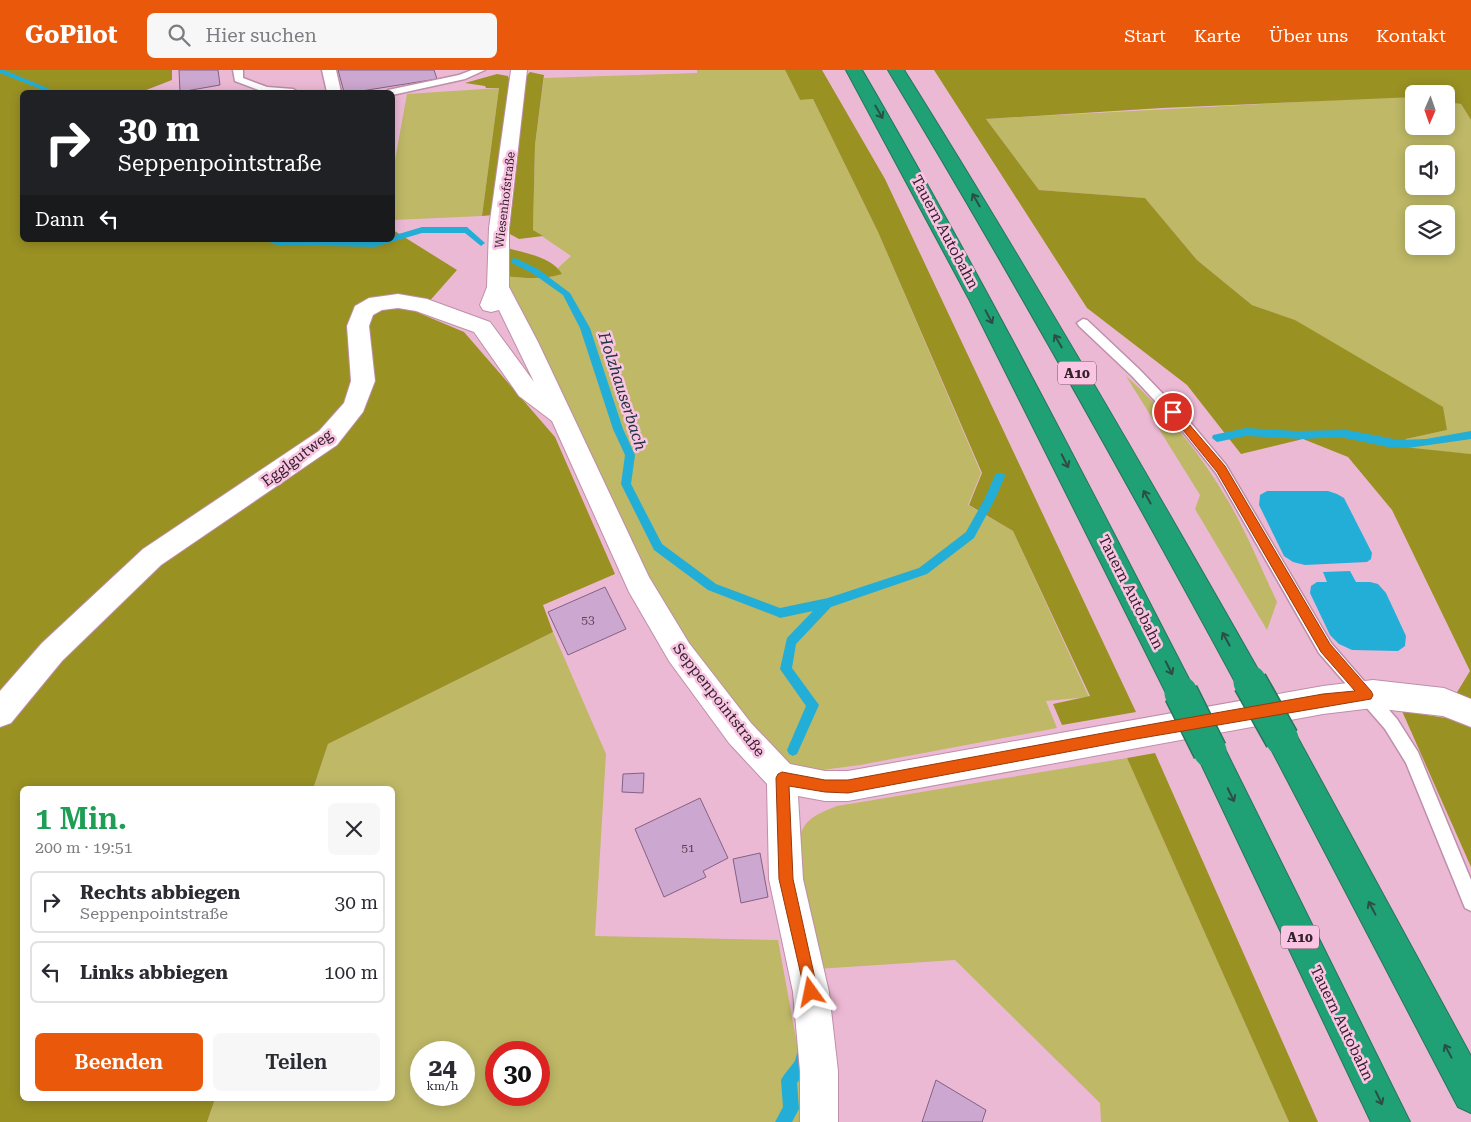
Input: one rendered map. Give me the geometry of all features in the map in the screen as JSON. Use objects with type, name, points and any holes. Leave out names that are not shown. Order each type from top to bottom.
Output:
[{"type":"highway","name":"Tauern Autobahn","points":[[854,70],[914,174],[1045,423],[1210,751],[1391,1122]]},
{"type":"highway","name":"A10","points":[[896,70],[960,173],[1121,450],[1282,739],[1471,1094]]},
{"type":"street","points":[[329,70],[334,90]]},
{"type":"street","name":"Wiesenhofstraße","points":[[482,327],[498,287],[499,228],[519,70]]},
{"type":"street","name":"Seppenpointstraße","points":[[498,287],[527,342],[639,584],[679,652],[740,732],[782,778]]},
{"type":"street","name":"Egglgutweg","points":[[0,713],[52,652],[152,557],[328,438],[355,406],[363,381],[358,326],[363,311],[377,303],[398,300],[419,304],[482,327]]},
{"type":"street","points":[[482,327],[526,390],[562,418]]},
{"type":"street","points":[[819,1122],[819,1071],[811,992],[786,879],[782,778],[825,786],[848,786],[1323,700],[1373,694],[1444,702],[1471,713]]},
{"type":"lane","points":[[238,70],[238,79],[265,90]]},
{"type":"lane","points":[[395,91],[462,77],[480,70]]},
{"type":"lane","points":[[1083,324],[1136,373],[1185,425],[1221,469],[1325,648],[1391,724],[1412,758],[1471,902]]},
{"type":"shaded area","points":[[0,70],[172,70],[172,80],[146,90],[20,90],[20,242],[395,242],[395,231],[457,270],[419,313],[464,332],[555,437],[615,574],[543,605],[553,632],[328,744],[314,786],[20,786],[20,1101],[214,1101],[207,1122],[0,1122]]},
{"type":"shaded area","points":[[697,70],[785,70],[800,100],[813,99],[878,232],[981,473],[968,505],[1013,531],[1089,697],[1046,701],[1057,728],[860,765],[822,770],[796,766],[775,754],[677,634],[624,535],[504,276],[540,278],[561,274],[558,268],[571,256],[533,230],[535,145],[544,78],[697,73]]},
{"type":"shaded area","points":[[785,70],[822,70],[885,179],[1136,712],[1062,725],[1053,704],[1090,696],[1013,531],[969,505],[982,473],[878,232],[813,99],[800,100]]},
{"type":"shaded area","points":[[934,70],[1471,70],[1471,120],[1461,104],[1455,103],[1455,85],[1405,85],[1405,97],[1162,108],[986,119],[1039,190],[1145,198],[1197,260],[1252,305],[1295,320],[1443,407],[1447,430],[1406,439],[1403,447],[1471,454],[1471,701],[1456,694],[1470,671],[1392,510],[1348,457],[1303,439],[1241,454],[1187,385],[1087,308]]},
{"type":"shaded area","points":[[530,72],[544,75],[535,145],[533,230],[543,236],[519,239],[508,233],[526,76]]},
{"type":"shaded area","points":[[497,74],[508,76],[510,82],[493,215],[482,216],[499,88],[486,88],[485,86],[465,83]]},
{"type":"shaded area","points":[[499,88],[482,216],[395,220],[395,160],[407,94]]},
{"type":"shaded area","points":[[1405,96],[1405,135],[1455,135],[1455,103],[1461,104],[1471,120],[1471,454],[1402,448],[1406,439],[1447,430],[1295,320],[1252,305],[1197,260],[1145,198],[1039,190],[986,119]]},
{"type":"shaded area","points":[[507,248],[530,254],[552,263],[562,274],[540,278],[504,276]]},
{"type":"shaded area","points":[[1126,376],[1155,404],[1194,449],[1234,511],[1277,602],[1267,630],[1195,509],[1200,495]]},
{"type":"shaded area","points":[[553,632],[606,754],[595,936],[778,940],[801,1066],[802,1122],[207,1122],[214,1101],[395,1101],[395,786],[314,786],[328,744]]},
{"type":"shaded area","points":[[1402,711],[1452,719],[1471,726],[1471,867]]},
{"type":"shaded area","points":[[1155,753],[1318,1122],[1289,1122],[1127,758]]},
{"type":"shaded area","points":[[1127,758],[1289,1122],[1101,1122],[1100,1103],[955,960],[816,969],[796,846],[802,830],[815,816],[837,806]]},
{"type":"water","points":[[1267,491],[1328,491],[1344,498],[1372,553],[1371,559],[1367,562],[1305,565],[1293,562],[1284,556],[1259,505],[1260,495]]},
{"type":"water","points":[[1350,571],[1356,582],[1378,584],[1386,593],[1406,636],[1405,646],[1398,651],[1352,650],[1339,644],[1330,635],[1310,593],[1311,586],[1317,582],[1327,582],[1323,572]]},
{"type":"building","points":[[179,70],[218,70],[220,85],[180,90]]},
{"type":"building","points":[[338,70],[434,70],[437,79],[368,90],[343,90]]},
{"type":"building","points":[[605,587],[626,629],[568,655],[548,612]]},
{"type":"building","points":[[644,773],[643,793],[622,792],[623,774]]},
{"type":"building","points":[[700,798],[728,858],[703,871],[706,877],[664,897],[635,829]]},
{"type":"building","points":[[760,853],[768,897],[741,903],[733,859]]},
{"type":"building","points":[[936,1080],[986,1110],[982,1122],[922,1122]]},
{"type":"waterway","name":"Holzhauserbach","points":[[0,71],[48,90]]},
{"type":"waterway","name":"Holzhauserbach","points":[[395,238],[422,230],[467,230],[481,243]]},
{"type":"waterway","name":"Holzhauserbach","points":[[277,242],[375,244],[382,242]]},
{"type":"waterway","name":"Holzhauserbach","points":[[515,261],[535,271],[566,293],[585,328],[618,429],[630,455],[626,484],[658,547],[712,587],[780,613],[828,603],[923,571],[970,535],[990,499],[1000,476]]},
{"type":"waterway","name":"Holzhauserbach","points":[[1217,438],[1246,432],[1296,435],[1340,433],[1393,444],[1417,444],[1471,435]]},
{"type":"waterway","name":"Holzhauserbach","points":[[793,750],[813,705],[786,669],[791,642],[827,604]]},
{"type":"waterway","name":"Holzhauserbach","points":[[783,1122],[791,1109],[789,1080],[803,1064],[803,1054]]},
{"type":"route","points":[[811,992],[786,879],[782,778],[825,786],[848,786],[1323,700],[1366,695],[1325,648],[1221,469],[1173,412]]}]
